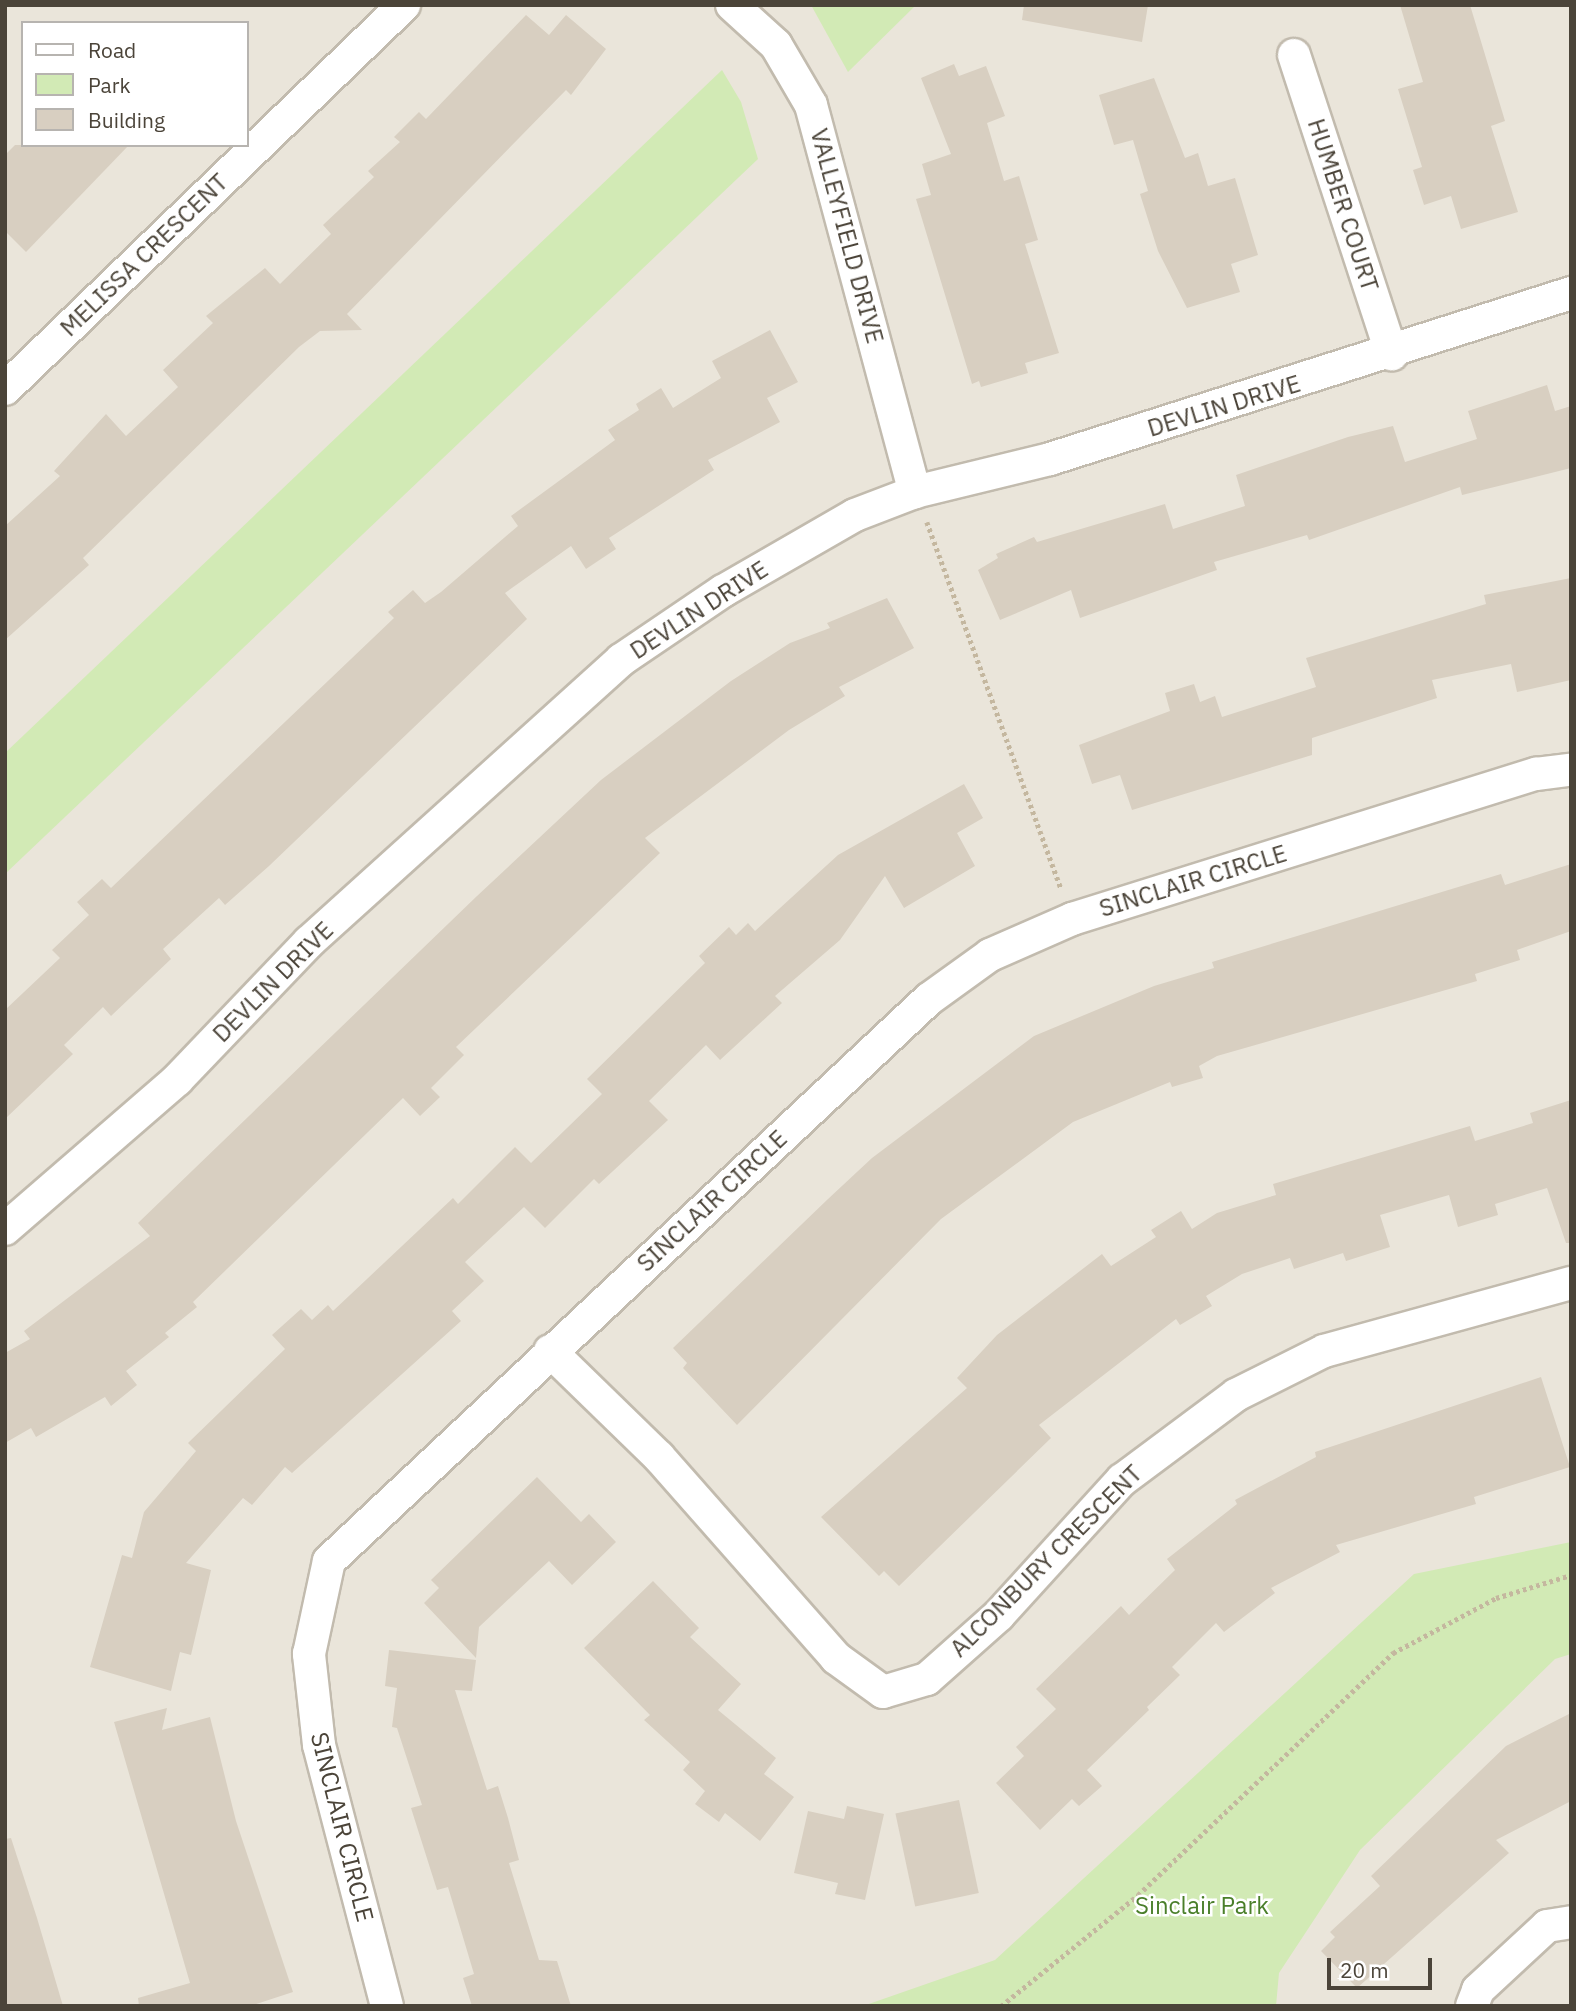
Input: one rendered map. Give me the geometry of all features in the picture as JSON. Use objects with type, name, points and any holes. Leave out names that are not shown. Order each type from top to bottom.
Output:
[{"type":"street","name":"MELISSA CRESCENT","points":[[5,389],[404,5]]},
{"type":"street","name":"VALLEYFIELD DRIVE","points":[[732,5],[776,45],[811,105],[915,492]]},
{"type":"street","name":"HUMBER COURT","points":[[1294,55],[1392,354]]},
{"type":"street","name":"DEVLIN DRIVE","points":[[5,1229],[177,1080],[309,942],[621,660],[723,590],[819,536],[915,492],[1050,459],[1392,354],[1571,293]]},
{"type":"street","name":"SINCLAIR CIRCLE","points":[[387,2006],[319,1745],[309,1654],[329,1561],[550,1351],[929,999],[990,955],[1072,919],[1536,774],[1571,771]]},
{"type":"street","name":"ALCONBURY CRESCENT","points":[[550,1351],[659,1457],[836,1658],[883,1692],[927,1679],[999,1615],[1122,1480],[1236,1395],[1324,1351],[1571,1283]]},
{"type":"street","points":[[1472,2006],[1478,1990],[1547,1926],[1571,1922]]},
{"type":"path","points":[[915,492],[1072,919]]},
{"type":"path","points":[[1001,2006],[1138,1895],[1393,1653],[1496,1598],[1571,1576]]},
{"type":"shaded area","points":[[5,5],[1571,5],[1571,2006],[5,2006]]},
{"type":"green space","points":[[811,5],[916,5],[848,72]]},
{"type":"green space","points":[[722,70],[741,102],[758,159],[5,874],[5,753]]},
{"type":"green space","name":"Sinclair Park","points":[[1571,1542],[1571,1654],[1555,1659],[1360,1850],[1279,1973],[1276,2006],[863,2006],[995,1960],[1414,1574]]},
{"type":"building","points":[[1024,5],[1148,5],[1142,42],[1022,20]]},
{"type":"building","points":[[1400,5],[1470,5],[1505,121],[1491,126],[1518,212],[1461,229],[1451,196],[1424,205],[1413,170],[1422,167],[1398,89],[1423,82]]},
{"type":"building","points":[[526,15],[549,35],[566,15],[606,49],[571,95],[566,90],[347,314],[362,330],[320,331],[299,347],[83,558],[89,565],[5,640],[5,526],[60,476],[54,471],[106,414],[126,436],[178,387],[163,370],[213,323],[206,316],[265,268],[280,284],[331,234],[323,225],[374,177],[368,171],[400,142],[394,137],[419,112],[426,119]]},
{"type":"building","points":[[954,64],[959,76],[986,66],[1005,116],[987,123],[1004,181],[1019,176],[1038,240],[1025,244],[1059,353],[1025,363],[1028,373],[981,387],[979,381],[972,384],[916,199],[931,195],[922,164],[951,154],[921,78]]},
{"type":"building","points":[[1154,78],[1185,158],[1198,153],[1208,186],[1235,178],[1258,255],[1231,264],[1240,292],[1187,308],[1158,251],[1140,194],[1148,191],[1133,140],[1114,145],[1099,95]]},
{"type":"building","points":[[15,145],[127,147],[26,252],[5,231],[5,155]]},
{"type":"building","points":[[770,330],[798,382],[767,398],[780,422],[708,460],[714,470],[609,538],[616,549],[586,569],[571,546],[505,593],[527,619],[269,866],[225,905],[219,898],[163,949],[171,959],[111,1016],[103,1007],[64,1045],[73,1054],[5,1119],[5,1010],[60,958],[52,950],[89,915],[77,902],[102,879],[111,888],[394,618],[388,612],[413,590],[425,603],[441,592],[518,526],[511,516],[615,440],[608,430],[639,410],[636,404],[661,388],[673,408],[721,378],[712,361]]},
{"type":"building","points":[[1547,385],[1555,411],[1571,406],[1571,468],[1462,495],[1460,487],[1309,540],[1307,535],[1214,562],[1217,570],[1080,618],[1071,590],[1000,620],[978,570],[998,558],[996,554],[1034,537],[1037,542],[1165,504],[1173,529],[1245,506],[1236,475],[1348,437],[1393,426],[1405,462],[1477,439],[1468,411]]},
{"type":"building","points":[[1571,578],[1571,680],[1517,692],[1511,664],[1432,680],[1437,698],[1312,738],[1312,755],[1132,810],[1120,775],[1092,784],[1079,745],[1170,711],[1165,693],[1194,684],[1200,702],[1215,696],[1222,717],[1316,687],[1306,658],[1486,604],[1484,595]]},
{"type":"building","points":[[887,598],[914,648],[839,687],[845,696],[789,730],[645,838],[660,853],[456,1047],[464,1055],[431,1088],[440,1097],[420,1116],[403,1098],[193,1302],[197,1307],[165,1333],[169,1337],[126,1371],[137,1385],[111,1406],[105,1397],[36,1437],[31,1428],[5,1443],[5,1353],[30,1339],[24,1331],[150,1236],[138,1223],[477,896],[601,780],[731,681],[790,643],[830,628],[827,623]]},
{"type":"building","points":[[964,784],[983,818],[957,833],[975,866],[904,908],[885,876],[840,940],[775,996],[782,1003],[720,1060],[706,1045],[649,1101],[668,1120],[599,1184],[594,1179],[545,1228],[524,1207],[465,1262],[484,1281],[452,1311],[461,1321],[292,1473],[285,1467],[252,1505],[243,1498],[186,1563],[211,1570],[191,1655],[180,1652],[171,1691],[90,1667],[122,1555],[132,1558],[144,1512],[196,1451],[188,1443],[285,1349],[272,1335],[301,1309],[312,1320],[328,1305],[333,1311],[453,1198],[458,1204],[515,1147],[531,1163],[602,1094],[587,1079],[705,963],[699,956],[729,927],[736,935],[748,923],[755,931],[838,855]]},
{"type":"building","points":[[1571,864],[1571,931],[1517,950],[1520,960],[1475,974],[1477,981],[1217,1056],[1199,1066],[1203,1078],[1172,1087],[1170,1082],[1073,1122],[941,1219],[737,1425],[683,1368],[687,1363],[673,1348],[828,1199],[872,1158],[1034,1036],[1154,986],[1214,968],[1212,962],[1501,874],[1505,885]]},
{"type":"building","points":[[1571,1100],[1571,1243],[1566,1243],[1547,1188],[1495,1204],[1498,1215],[1458,1227],[1449,1195],[1380,1215],[1390,1247],[1346,1261],[1343,1253],[1294,1269],[1290,1258],[1242,1274],[1206,1296],[1212,1306],[1180,1325],[1176,1319],[1039,1425],[1051,1438],[899,1586],[884,1571],[879,1576],[821,1517],[967,1388],[957,1378],[997,1335],[1102,1254],[1111,1266],[1156,1237],[1151,1230],[1181,1211],[1192,1229],[1217,1213],[1276,1195],[1273,1184],[1470,1126],[1475,1141],[1533,1123],[1530,1113]]},
{"type":"building","points":[[1541,1377],[1570,1467],[1474,1497],[1476,1504],[1336,1545],[1340,1552],[1271,1588],[1275,1593],[1224,1632],[1216,1623],[1172,1667],[1180,1675],[1147,1707],[1149,1710],[1087,1770],[1102,1786],[1079,1806],[1072,1799],[1040,1830],[996,1783],[1024,1756],[1016,1747],[1056,1709],[1036,1689],[1121,1606],[1129,1615],[1175,1570],[1167,1559],[1237,1504],[1235,1500],[1316,1457],[1315,1452]]},
{"type":"building","points":[[537,1477],[581,1522],[589,1514],[616,1542],[572,1585],[549,1561],[479,1627],[476,1658],[424,1603],[439,1588],[431,1580]]},
{"type":"building","points":[[653,1581],[699,1628],[690,1637],[741,1684],[718,1710],[776,1758],[764,1774],[794,1797],[760,1841],[725,1813],[719,1822],[695,1804],[705,1791],[683,1770],[690,1762],[644,1720],[650,1715],[584,1648]]},
{"type":"building","points":[[389,1650],[476,1660],[472,1691],[455,1690],[487,1790],[498,1786],[508,1818],[519,1860],[509,1863],[539,1960],[557,1961],[571,2006],[472,2006],[463,1978],[474,1974],[448,1887],[437,1890],[411,1808],[422,1805],[397,1728],[392,1727],[397,1688],[385,1686]]},
{"type":"building","points":[[167,1708],[162,1730],[210,1717],[236,1821],[293,1992],[250,2006],[139,2006],[138,1998],[190,1983],[114,1722]]},
{"type":"building","points":[[1571,1713],[1571,1801],[1496,1840],[1509,1853],[1357,1988],[1321,1951],[1335,1937],[1330,1932],[1380,1886],[1371,1876],[1506,1746]]},
{"type":"building","points":[[959,1800],[979,1893],[915,1906],[895,1814]]},
{"type":"building","points":[[847,1806],[884,1814],[865,1900],[835,1894],[838,1883],[794,1873],[808,1811],[844,1819]]},
{"type":"building","points":[[11,1838],[63,2006],[5,2006],[5,1839]]}]
